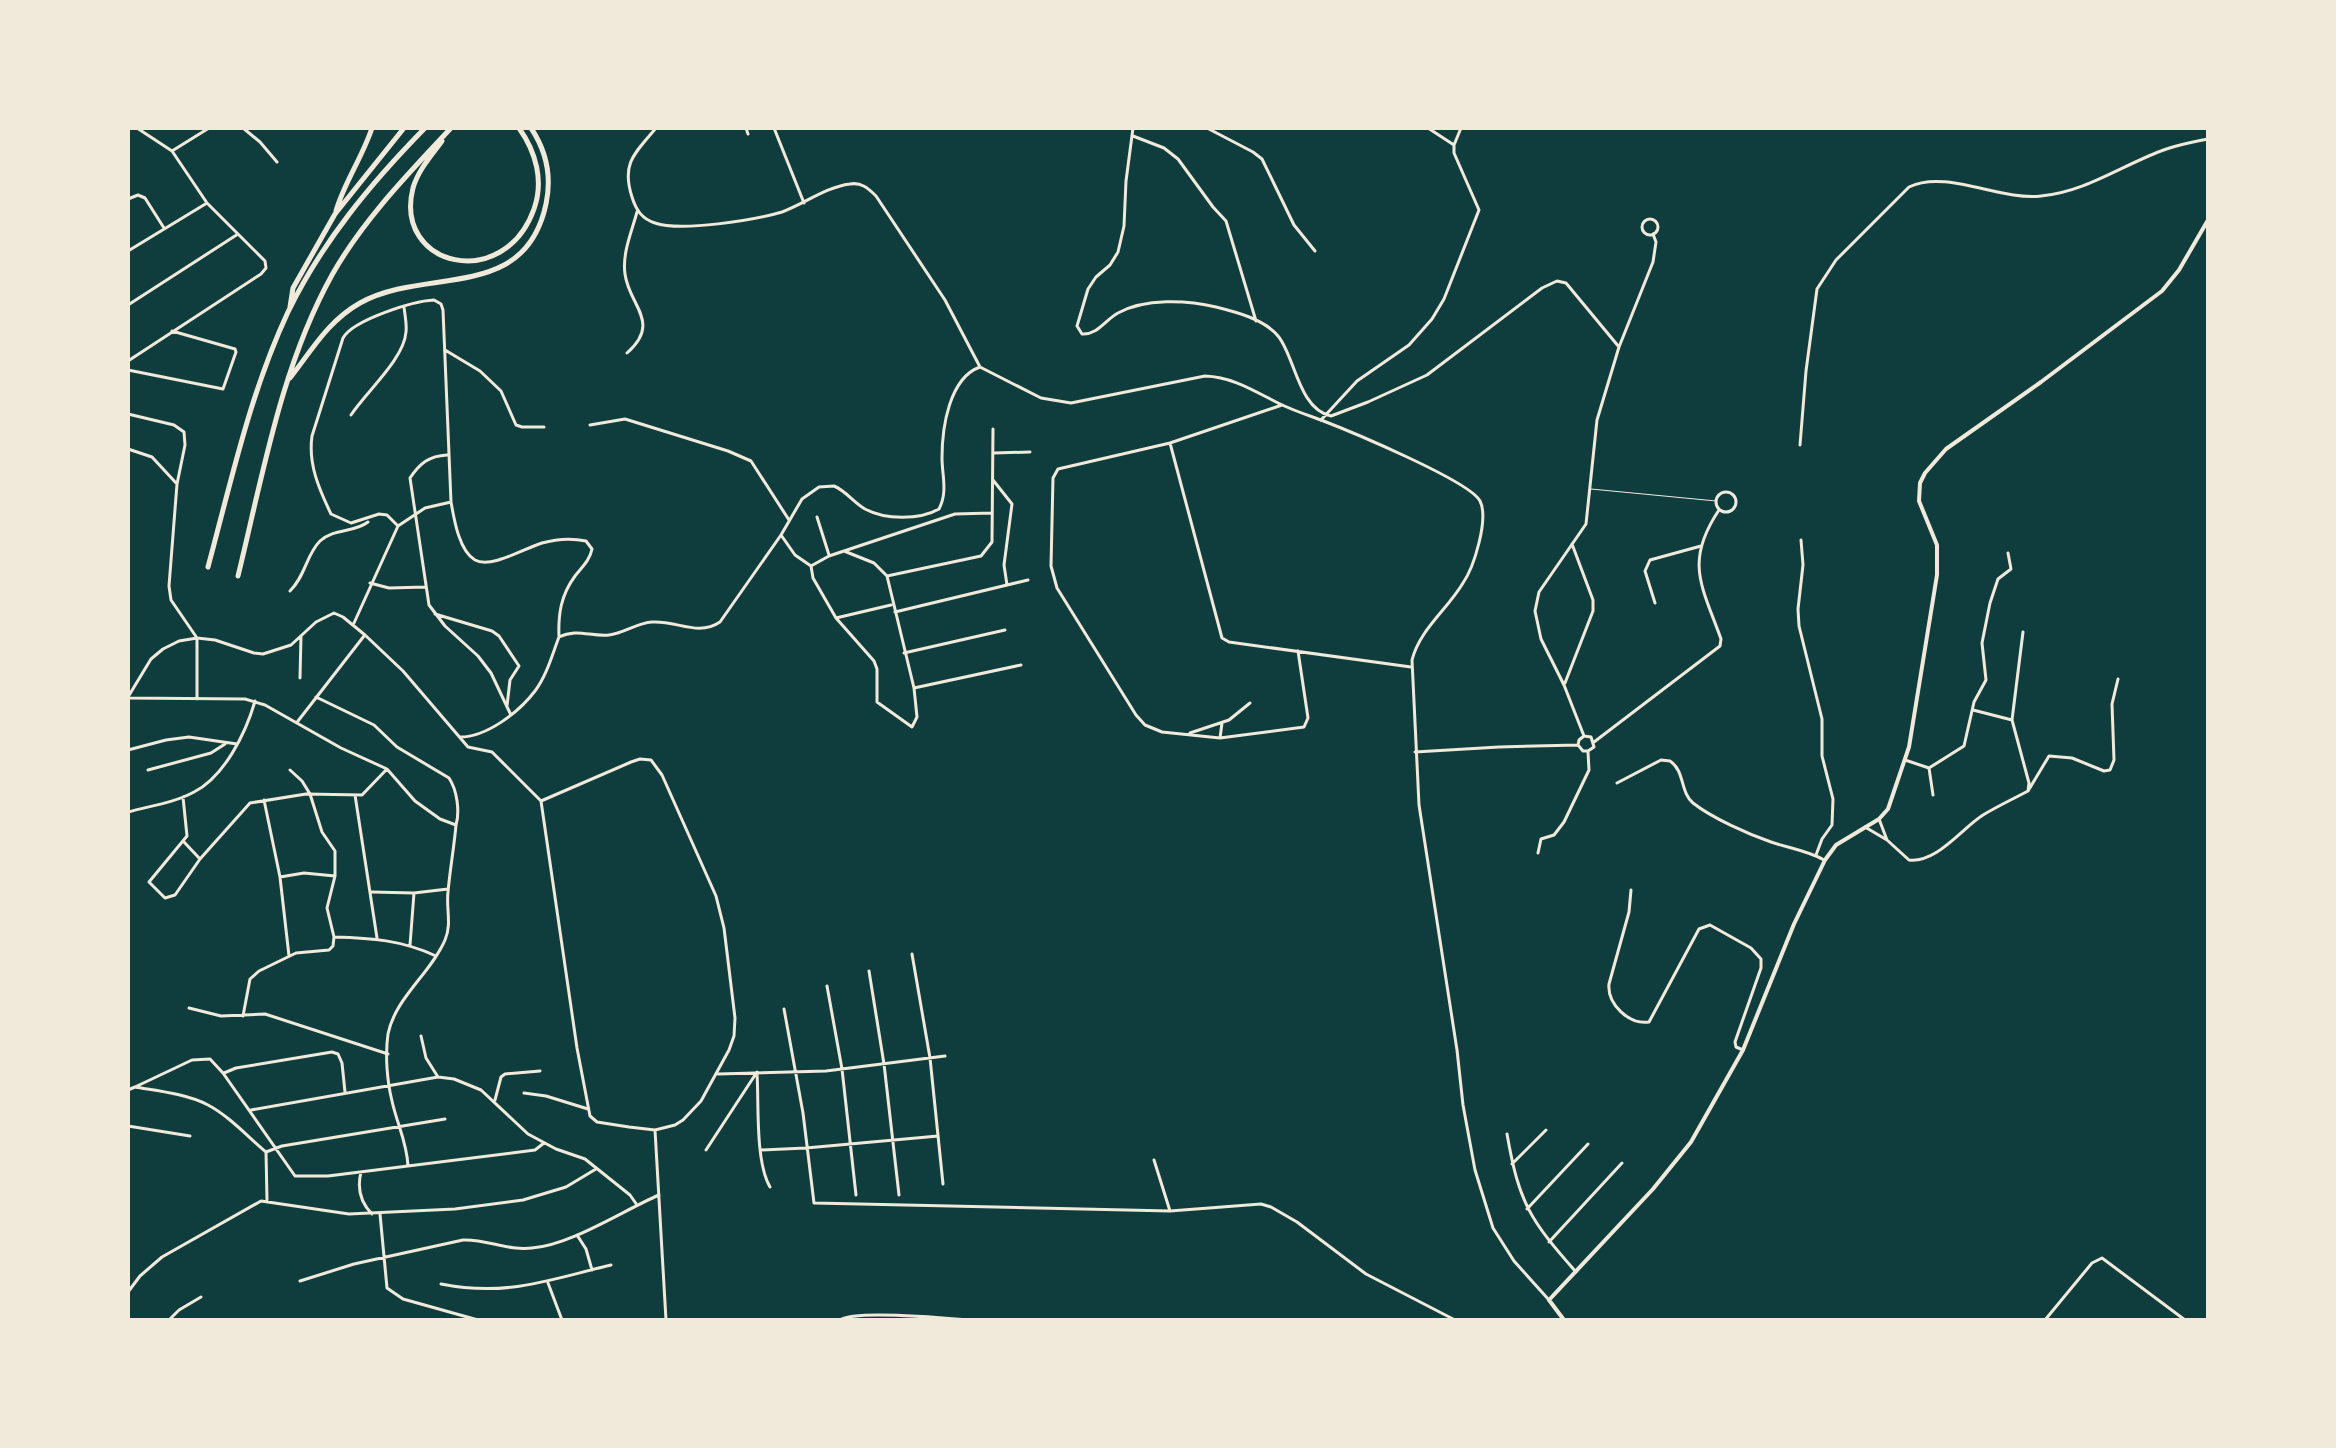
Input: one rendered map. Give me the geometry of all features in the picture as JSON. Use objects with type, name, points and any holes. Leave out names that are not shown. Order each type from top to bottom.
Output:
[{"type":"highway","points":[[335,214],[372,128]]},
{"type":"highway","points":[[290,309],[293,288],[335,214],[404,128]]},
{"type":"highway","points":[[208,567],[251,415],[269,359],[290,309],[343,221],[381,174],[425,128]]},
{"type":"highway","points":[[451,128],[415,183],[412,217],[425,243],[447,258],[467,263],[484,261],[499,254],[517,239],[529,223],[537,199],[538,177],[533,152],[519,128]]},
{"type":"highway","points":[[238,576],[287,382],[310,320],[348,250],[391,192],[451,128]]},
{"type":"highway","points":[[287,382],[330,325],[358,304],[389,290],[493,271],[528,246],[540,223],[549,184],[546,159],[531,128]]},
{"type":"main road","points":[[1564,1320],[1549,1300],[1653,1189],[1691,1142],[1743,1050],[1791,932],[1825,860],[1836,845],[1879,819],[1888,809],[1905,760],[1918,702],[1937,575],[1937,545],[1919,501],[1920,483],[1925,473],[1946,449],[2052,374],[2165,287],[2179,270],[2208,220]]},
{"type":"street","points":[[128,361],[264,271],[265,261],[207,203],[172,151],[137,128]]},
{"type":"street","points":[[172,151],[209,128]]},
{"type":"street","points":[[243,128],[277,162]]},
{"type":"street","points":[[627,353],[640,340],[643,326],[624,269],[637,212],[632,200],[628,166],[636,151],[656,128]]},
{"type":"street","points":[[746,128],[748,134]]},
{"type":"street","points":[[774,128],[804,203]]},
{"type":"street","points":[[1133,128],[1124,226],[1118,252],[1088,289],[1077,328],[1082,334],[1126,310],[1176,302],[1215,307],[1256,321],[1278,336],[1298,381],[1325,415],[1336,416],[1427,375],[1542,288],[1557,281],[1566,283],[1619,347]]},
{"type":"street","points":[[1207,128],[1262,159],[1294,225],[1315,251]]},
{"type":"street","points":[[1428,128],[1454,145]]},
{"type":"street","points":[[1321,420],[1362,377],[1409,345],[1432,319],[1444,299],[1479,210],[1456,162],[1454,145],[1461,128]]},
{"type":"street","points":[[1133,136],[1164,148],[1178,159],[1226,221],[1256,321]]},
{"type":"street","points":[[1800,445],[1807,357],[1817,289],[1836,260],[1909,187],[1918,182],[1931,181],[2008,195],[2039,197],[2092,183],[2160,151],[2208,139]]},
{"type":"street","points":[[637,212],[658,224],[698,225],[767,215],[846,185],[858,184],[868,188],[945,300],[980,367],[1028,393],[1058,402],[1088,401],[1205,376],[1229,379],[1450,479],[1470,490],[1481,502],[1482,525],[1471,568],[1455,596],[1414,651],[1411,667],[1419,805],[1475,1170],[1493,1228],[1514,1261],[1549,1300]]},
{"type":"street","points":[[128,199],[138,195],[145,198],[164,228]]},
{"type":"street","points":[[128,251],[207,203]]},
{"type":"street","points":[[1650,218],[1659,226],[1653,234],[1645,233],[1642,228],[1650,218]]},
{"type":"street","points":[[128,305],[238,234]]},
{"type":"street","points":[[1584,736],[1541,639],[1535,611],[1539,592],[1586,524],[1597,420],[1619,347],[1653,262],[1656,242],[1653,234]]},
{"type":"street","points":[[370,519],[351,523],[331,514],[315,474],[312,436],[345,334],[361,323],[404,307],[428,300],[439,302],[443,310],[451,502],[458,531],[468,553],[484,563],[557,540],[578,540],[590,544],[592,549],[590,559],[573,579],[560,605],[559,637],[537,689],[510,714],[479,735],[460,737]]},
{"type":"street","points":[[351,415],[399,356],[406,333],[404,307]]},
{"type":"street","points":[[128,370],[223,389],[236,352],[233,348],[172,331]]},
{"type":"street","points":[[445,350],[480,371],[501,391],[516,425],[544,427]]},
{"type":"street","points":[[559,637],[576,632],[613,634],[649,622],[694,629],[712,628],[727,615],[807,494],[827,486],[840,489],[861,507],[878,514],[921,516],[939,509],[944,494],[942,449],[950,408],[958,386],[969,372],[980,367]]},
{"type":"street","points":[[1282,405],[1170,443],[1065,467],[1054,473],[1051,566],[1057,588],[1136,715],[1152,729],[1220,738],[1304,727],[1308,718],[1298,651]]},
{"type":"street","points":[[128,414],[174,425],[184,432],[169,586],[171,600],[197,638],[197,699]]},
{"type":"street","points":[[590,425],[625,419],[751,461],[789,520]]},
{"type":"street","points":[[887,576],[988,552],[992,542],[993,429]]},
{"type":"street","points":[[1170,443],[1222,638],[1229,642],[1411,667]]},
{"type":"street","points":[[128,449],[152,457],[177,484]]},
{"type":"street","points":[[993,453],[1030,452]]},
{"type":"street","points":[[447,455],[431,457],[411,475],[410,482],[429,605],[491,673],[510,714]]},
{"type":"street","points":[[993,479],[1012,504],[1004,565],[1007,585]]},
{"type":"street","points":[[1727,491],[1736,498],[1734,509],[1727,512],[1719,510],[1716,501],[1719,494],[1727,491]]},
{"type":"street","points":[[353,624],[398,526],[425,508],[451,502]]},
{"type":"street","points":[[1578,745],[1583,751],[1592,749],[1594,742],[1720,646],[1721,639],[1699,576],[1701,546],[1719,510]]},
{"type":"street","points":[[811,566],[829,556],[955,514],[992,513]]},
{"type":"street","points":[[290,591],[302,578],[313,551],[331,533],[362,526],[379,514],[395,520],[398,526]]},
{"type":"street","points":[[817,517],[829,556]]},
{"type":"street","points":[[781,535],[795,555],[811,566],[813,578],[836,618],[874,661],[877,669],[877,702],[912,727],[917,717],[914,688],[887,576],[874,563],[844,551]]},
{"type":"street","points":[[1801,540],[1803,565],[1799,626],[1822,719],[1823,766],[1833,799],[1832,825],[1816,855]]},
{"type":"street","points":[[1564,685],[1593,611],[1593,600],[1572,544]]},
{"type":"street","points":[[1655,603],[1645,571],[1650,560],[1701,546]]},
{"type":"street","points":[[1929,768],[1964,746],[1972,709],[1986,680],[1982,643],[1995,585],[2011,569],[2008,553]]},
{"type":"street","points":[[894,612],[1028,580]]},
{"type":"street","points":[[370,583],[389,588],[426,587]]},
{"type":"street","points":[[836,618],[892,604]]},
{"type":"street","points":[[456,825],[446,822],[415,801],[387,769],[255,701],[128,698],[146,665],[172,644],[197,638],[263,654],[286,648],[330,614],[337,614],[353,624],[403,671],[468,747],[492,752],[541,801],[588,1109],[597,1122],[655,1130],[667,1128],[683,1120],[701,1101],[732,1043],[735,1028],[724,928],[712,883],[655,763],[640,759],[541,801]]},
{"type":"street","points":[[435,614],[484,627],[499,636],[519,666],[510,680],[507,707]]},
{"type":"street","points":[[904,653],[1005,630]]},
{"type":"street","points":[[2023,632],[2012,720],[2029,783],[2028,791]]},
{"type":"street","points":[[298,721],[365,635]]},
{"type":"street","points":[[300,678],[301,636]]},
{"type":"street","points":[[914,688],[1021,665]]},
{"type":"street","points":[[1865,827],[1887,840],[1909,860],[1922,860],[1981,816],[2028,791],[2049,756],[2072,758],[2104,771],[2110,770],[2114,760],[2112,704],[2118,679]]},
{"type":"street","points":[[316,697],[374,725],[397,747],[449,778],[453,784],[458,813],[448,889],[448,930],[437,957],[393,1019],[388,1035],[388,1085],[408,1151],[408,1166]]},
{"type":"street","points":[[128,812],[196,792],[210,780],[237,744],[255,701]]},
{"type":"street","points":[[1186,734],[1235,717],[1250,703]]},
{"type":"street","points":[[1972,709],[2012,720]]},
{"type":"street","points":[[1220,738],[1222,723]]},
{"type":"street","points":[[1578,745],[1584,736],[1591,737],[1594,742]]},
{"type":"street","points":[[128,750],[189,737],[237,744]]},
{"type":"street","points":[[148,770],[211,753],[225,744]]},
{"type":"street","points":[[1415,752],[1578,745]]},
{"type":"street","points":[[1538,853],[1541,839],[1556,833],[1587,776],[1588,751]]},
{"type":"street","points":[[1617,783],[1661,760],[1670,761],[1680,770],[1692,802],[1766,840],[1825,860]]},
{"type":"street","points":[[1905,760],[1929,768]]},
{"type":"street","points":[[1929,768],[1933,795]]},
{"type":"street","points":[[183,797],[187,836],[149,882],[165,898],[175,895],[200,859],[250,803],[310,794],[355,795],[366,792],[387,769]]},
{"type":"street","points":[[243,1016],[250,979],[259,971],[289,956],[329,950],[333,946],[327,908],[335,876],[335,851],[322,832],[310,794],[290,770]]},
{"type":"street","points":[[355,795],[377,938]]},
{"type":"street","points":[[264,800],[280,877],[289,956]]},
{"type":"street","points":[[1879,819],[1887,840]]},
{"type":"street","points":[[184,842],[200,859]]},
{"type":"street","points":[[280,877],[304,873],[335,876]]},
{"type":"street","points":[[372,892],[414,893],[448,889]]},
{"type":"street","points":[[1631,890],[1629,912],[1609,984],[1609,997],[1613,1003],[1642,1023],[1649,1022],[1699,929],[1710,925],[1751,948],[1761,959],[1761,968],[1735,1042],[1736,1047],[1743,1050]]},
{"type":"street","points":[[410,945],[414,893]]},
{"type":"street","points":[[334,937],[377,938],[410,945],[437,957]]},
{"type":"street","points":[[912,954],[930,1058],[943,1184]]},
{"type":"street","points":[[869,971],[884,1064],[899,1195]]},
{"type":"street","points":[[827,986],[842,1069],[856,1195]]},
{"type":"street","points":[[189,1008],[221,1016],[265,1014],[388,1054]]},
{"type":"street","points":[[784,1009],[814,1203],[1170,1211],[1253,1204],[1271,1207],[1297,1222],[1358,1269],[1455,1320]]},
{"type":"street","points":[[421,1036],[426,1058],[438,1077]]},
{"type":"street","points":[[223,1073],[236,1068],[332,1052],[338,1054],[342,1063],[345,1092]]},
{"type":"street","points":[[717,1074],[842,1069],[945,1056]]},
{"type":"street","points":[[128,1090],[173,1067],[201,1058],[210,1059],[295,1176],[328,1176],[535,1150],[544,1143]]},
{"type":"street","points":[[494,1100],[501,1077],[505,1074],[540,1071]]},
{"type":"street","points":[[757,1072],[761,1150],[770,1187]]},
{"type":"street","points":[[706,1150],[757,1072]]},
{"type":"street","points":[[250,1110],[438,1077],[470,1084],[494,1100],[517,1126],[544,1143],[585,1159],[630,1195],[637,1205]]},
{"type":"street","points":[[135,1087],[193,1099],[209,1106],[266,1152],[267,1200]]},
{"type":"street","points":[[524,1093],[546,1096],[588,1109]]},
{"type":"street","points":[[266,1152],[445,1119]]},
{"type":"street","points":[[128,1126],[190,1136]]},
{"type":"street","points":[[655,1130],[666,1320]]},
{"type":"street","points":[[1512,1164],[1546,1130]]},
{"type":"street","points":[[1507,1134],[1512,1164],[1527,1209],[1549,1242],[1576,1272]]},
{"type":"street","points":[[761,1150],[938,1136]]},
{"type":"street","points":[[1527,1209],[1588,1144]]},
{"type":"street","points":[[1154,1160],[1170,1211]]},
{"type":"street","points":[[1549,1242],[1622,1163]]},
{"type":"street","points":[[128,1292],[140,1276],[162,1257],[267,1200],[349,1214],[455,1209],[523,1200],[566,1187],[596,1169]]},
{"type":"street","points":[[361,1172],[358,1182],[361,1198],[364,1207],[372,1214]]},
{"type":"street","points":[[300,1281],[328,1271],[463,1240],[478,1239],[516,1249],[535,1248],[577,1235],[659,1195]]},
{"type":"street","points":[[380,1214],[387,1288],[393,1294],[478,1320]]},
{"type":"street","points":[[577,1235],[586,1249],[592,1270]]},
{"type":"street","points":[[2045,1320],[2092,1263],[2102,1258],[2185,1320]]},
{"type":"street","points":[[441,1284],[483,1290],[548,1283],[611,1265]]},
{"type":"street","points":[[548,1283],[562,1320]]},
{"type":"street","points":[[169,1320],[201,1297]]},
{"type":"street","points":[[448,1320],[450,1313]]},
{"type":"street","points":[[840,1320],[848,1315],[967,1320]]},
{"type":"lane","points":[[1590,489],[1716,501]]}]
